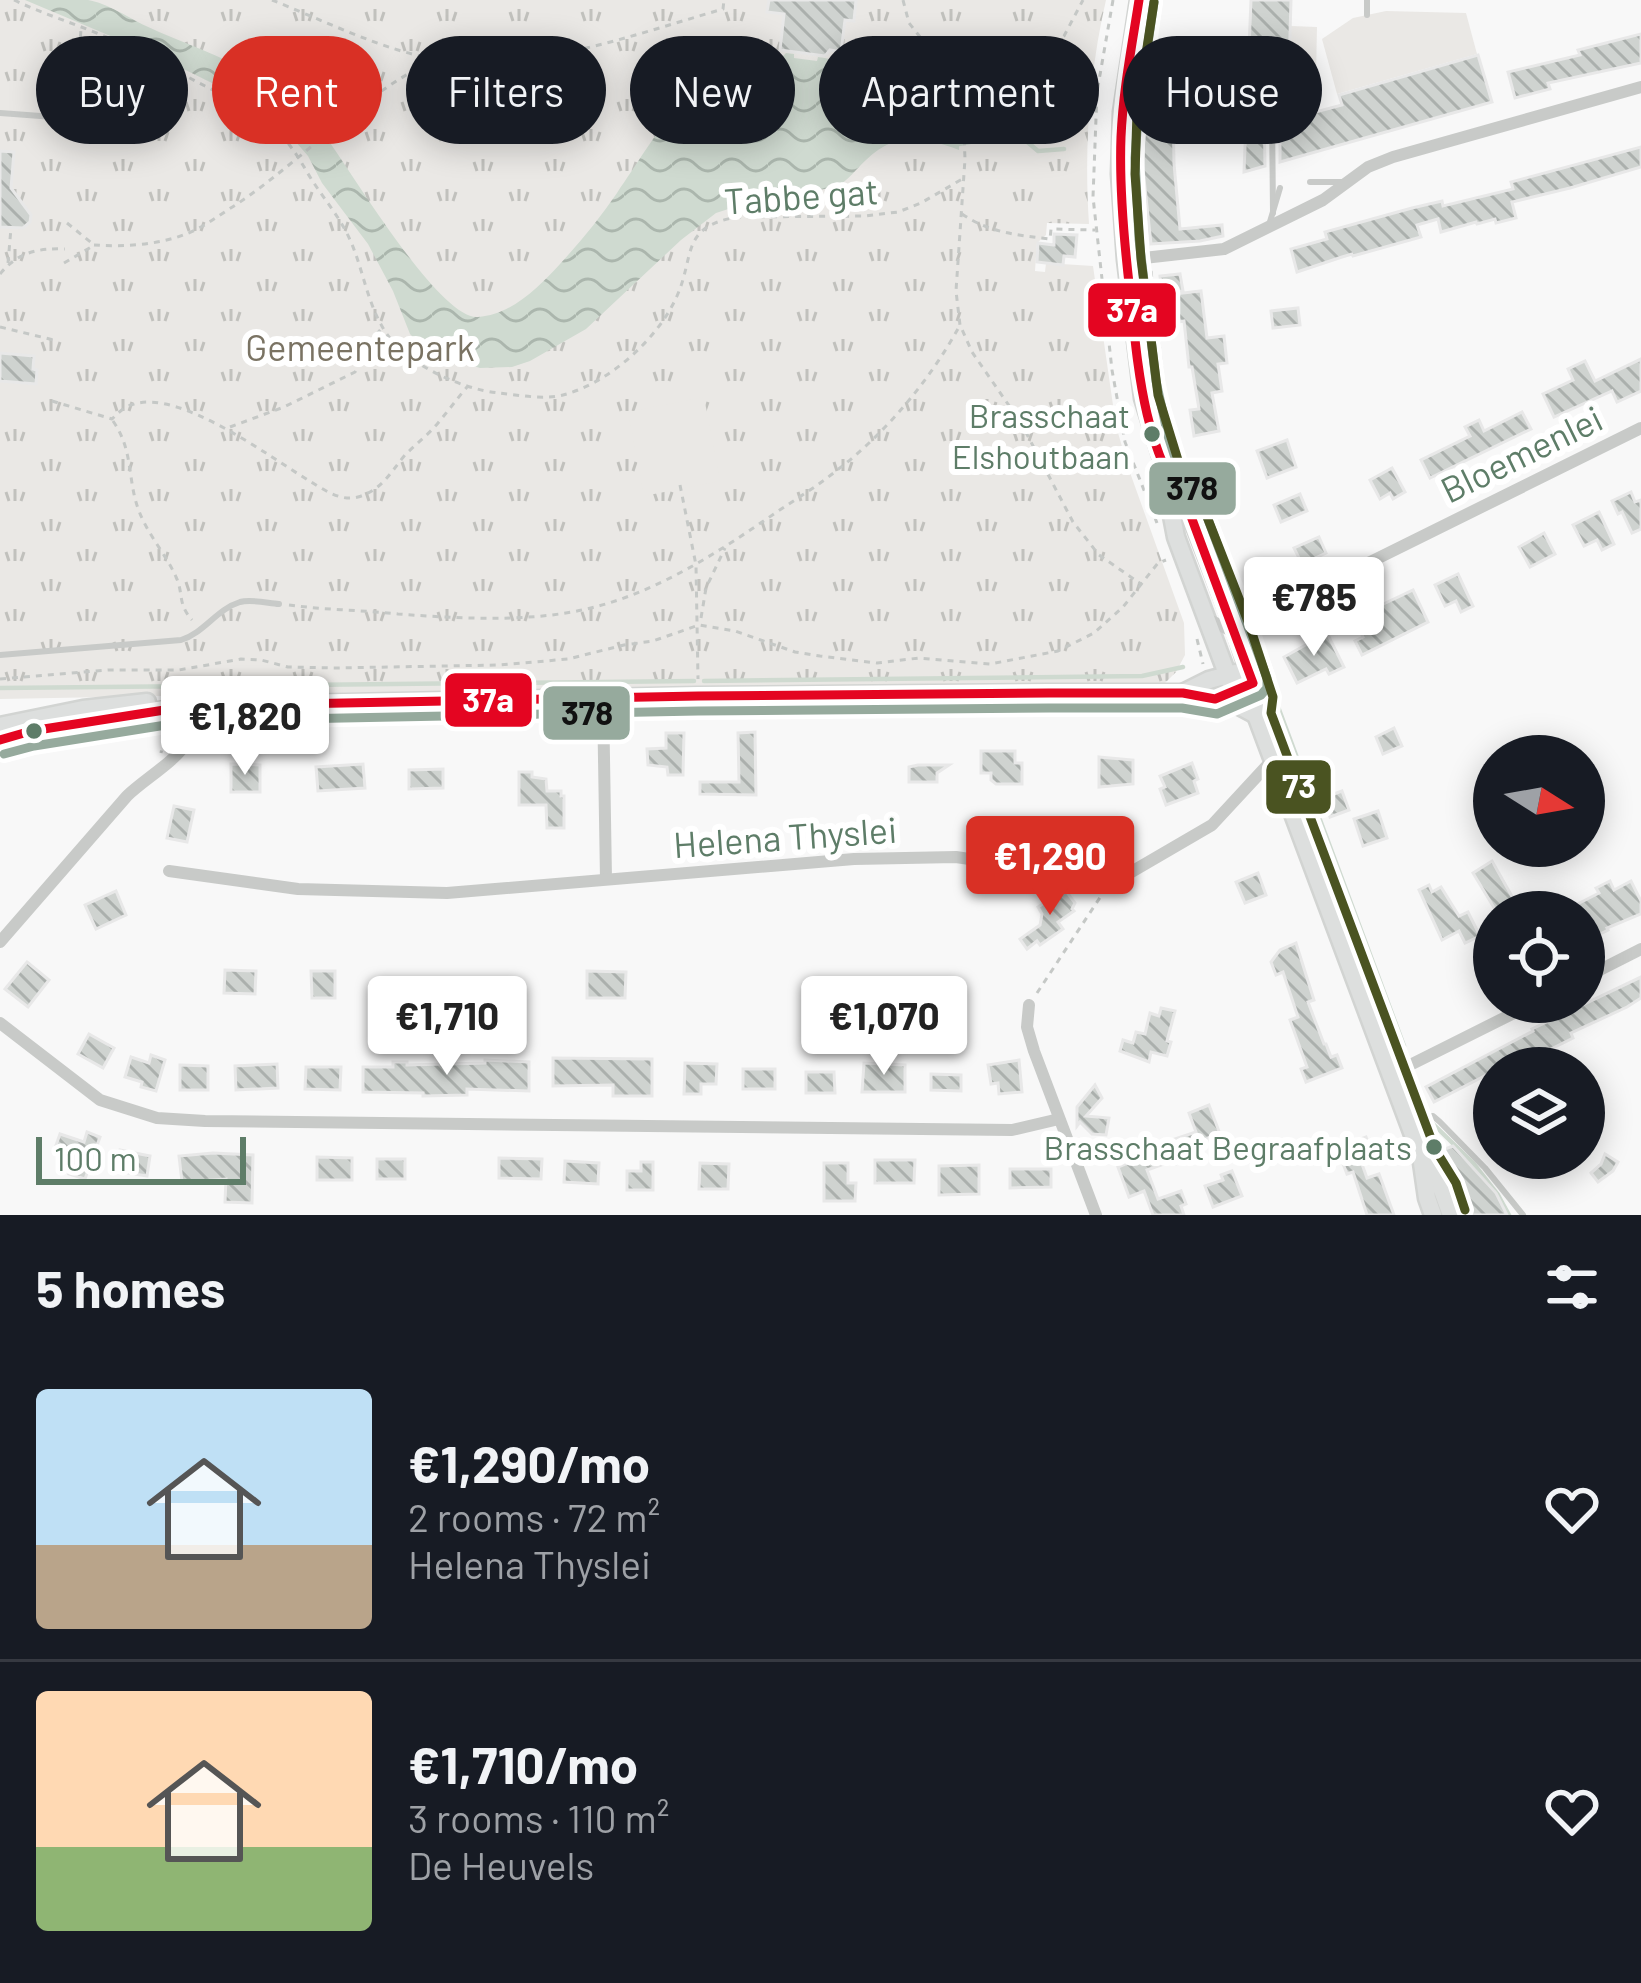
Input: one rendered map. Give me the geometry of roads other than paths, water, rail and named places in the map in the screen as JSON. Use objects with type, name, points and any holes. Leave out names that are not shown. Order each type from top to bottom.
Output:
[{"type":"main road","points":[[1139,0],[1120,140],[1121,205],[1143,398],[1173,494],[1186,509],[1234,629],[1258,700],[1256,716],[1390,1075],[1415,1119],[1433,1215]]},
{"type":"main road","points":[[1186,509],[1182,554],[1239,706],[1256,716]]},
{"type":"main road","points":[[0,740],[190,706],[1183,693],[1209,680],[1231,683],[1250,676]]},
{"type":"main road","points":[[0,726],[122,704],[163,701],[190,706]]},
{"type":"main road","points":[[1421,1156],[1451,1215]]},
{"type":"street","points":[[1126,260],[1224,249],[1323,200],[1368,167],[1393,157],[1641,87]]},
{"type":"street","name":"Bloemenlei","points":[[1234,629],[1641,428]]},
{"type":"street","points":[[1207,619],[1234,629]]},
{"type":"street","points":[[602,698],[606,879]]},
{"type":"street","points":[[0,942],[142,780],[179,752],[187,742],[190,706]]},
{"type":"street","name":"Helena Thyslei","points":[[169,871],[298,890],[447,893],[854,859],[956,856],[1076,874],[1108,885],[1211,825],[1274,758]]},
{"type":"street","points":[[1605,968],[1641,950]]},
{"type":"street","points":[[1029,1005],[1027,1027],[1034,1051],[1096,1215]]},
{"type":"street","points":[[0,1023],[100,1100],[157,1118],[1012,1130],[1059,1119]]},
{"type":"street","points":[[1390,1075],[1493,1023]]},
{"type":"lane","points":[[1367,0],[1367,15]]},
{"type":"lane","points":[[0,113],[36,116]]},
{"type":"lane","points":[[1272,144],[1273,213]]},
{"type":"lane","points":[[1310,182],[1347,182]]},
{"type":"lane","points":[[1268,229],[1280,188]]},
{"type":"lane","points":[[0,655],[181,640],[234,604],[279,604]]},
{"type":"lane","points":[[1415,1119],[1433,1116],[1523,1215]]},
{"type":"water","points":[[25,0],[88,0],[169,36],[110,36]]},
{"type":"water","points":[[188,44],[212,55],[212,83],[188,71]]},
{"type":"water","points":[[819,57],[819,144],[889,144],[836,187],[716,213],[586,329],[530,361],[480,368],[439,355],[410,334],[368,244],[322,183],[298,144],[330,144],[420,271],[462,312],[478,317],[513,305],[543,282],[597,220],[651,144],[795,144],[795,58],[817,61]]},
{"type":"waterway","points":[[1030,144],[1038,151],[1064,149]]},
{"type":"waterway","points":[[1254,642],[1404,1046]]},
{"type":"waterway","points":[[704,681],[1142,676],[1183,667]]},
{"type":"waterway","points":[[0,688],[694,681]]},
{"type":"waterway","points":[[1415,1080],[1431,1122],[1473,1163],[1509,1215]]},
{"type":"place","name":"Brasschaat Elshoutbaan","points":[[1152,434]]},
{"type":"place","name":"Brasschaat Begraafplaats","points":[[1434,1147]]},
{"type":"park label","name":"Gemeentepark","points":[[360,346]]}]
